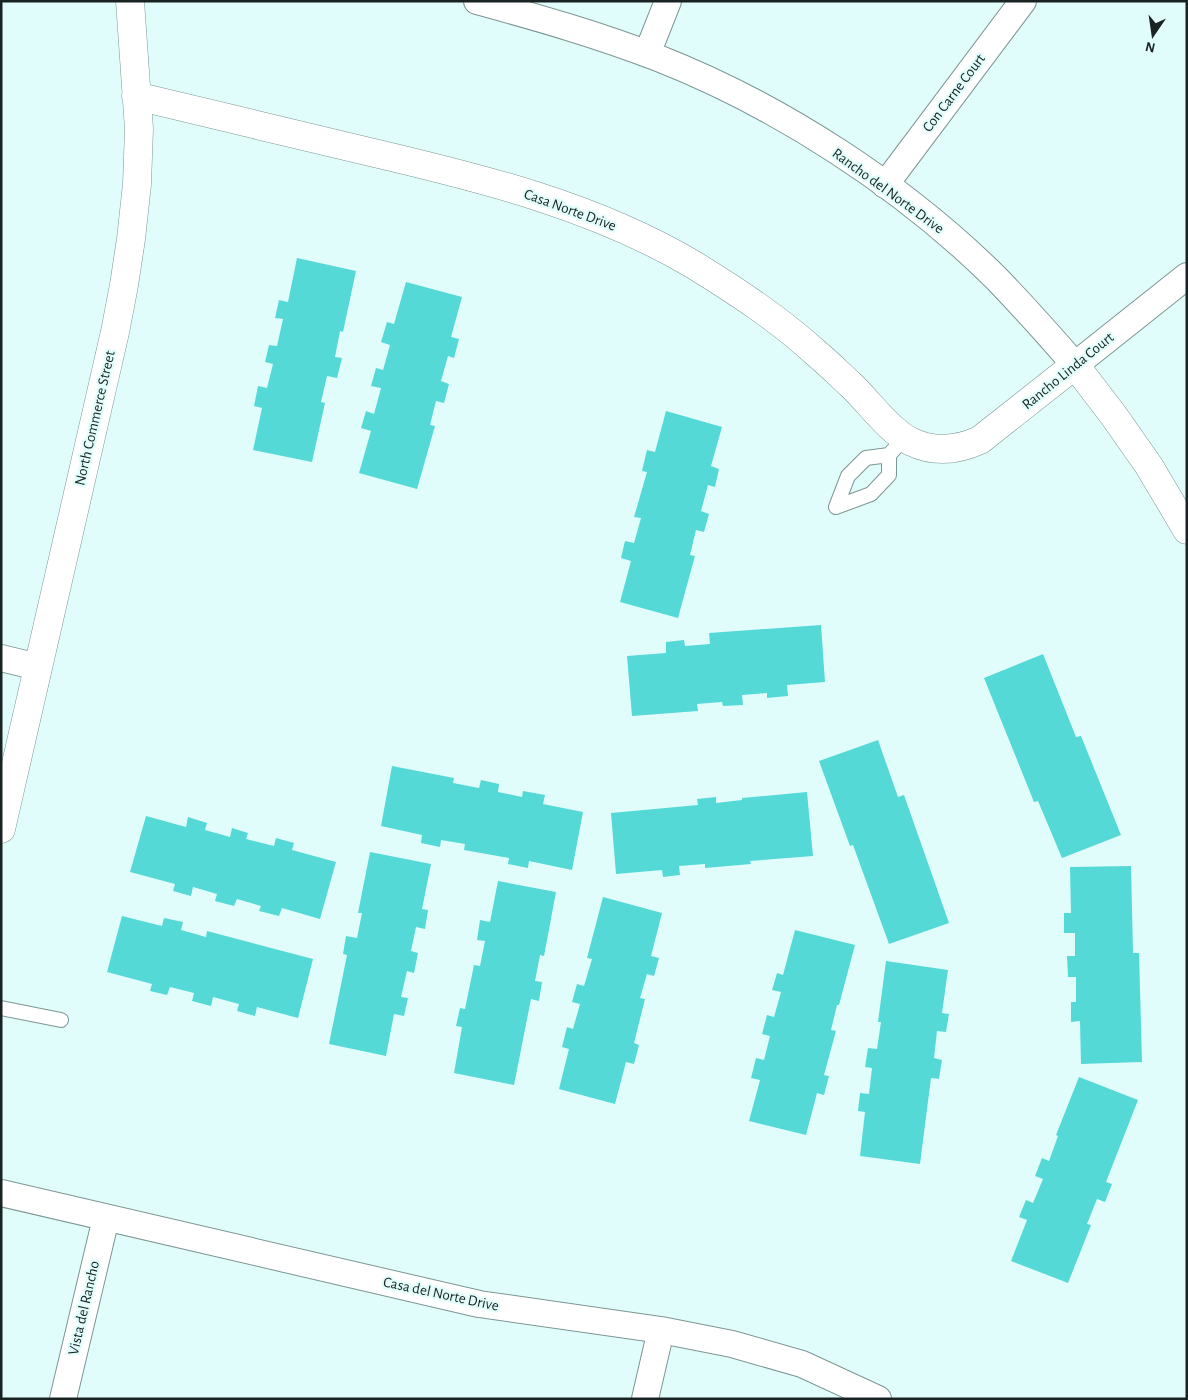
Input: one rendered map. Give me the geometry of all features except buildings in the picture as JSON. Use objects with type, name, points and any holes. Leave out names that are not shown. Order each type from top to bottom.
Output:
[{"type":"street","name":"North Commerce Street","points":[[1,829],[115,332],[124,285],[131,239],[139,129],[130,1]]},
{"type":"street","name":"Rancho del Norte Drive","points":[[478,1],[608,40],[647,54],[710,81],[758,105],[813,137],[886,185],[949,235],[1037,321],[1114,416],[1149,466],[1187,530]]},
{"type":"street","points":[[647,54],[668,1]]},
{"type":"street","name":"Con Carne Court","points":[[886,185],[1022,1]]},
{"type":"street","name":"Casa Norte Drive","points":[[136,96],[459,173],[557,203],[603,220],[691,263],[773,317],[819,355],[850,384],[896,433],[896,446],[910,442],[942,450]]},
{"type":"street","name":"Rancho Linda Court","points":[[942,450],[968,446],[980,440],[1187,276]]},
{"type":"street","points":[[1,658],[38,666]]},
{"type":"street","name":"Casa del Norte Drive","points":[[1,1193],[479,1304],[661,1330],[732,1344],[802,1364],[878,1399]]},
{"type":"street","name":"Vista del Rancho","points":[[63,1399],[106,1218]]},
{"type":"street","points":[[645,1399],[661,1330]]},
{"type":"lane","points":[[1,1008],[61,1020]]}]
